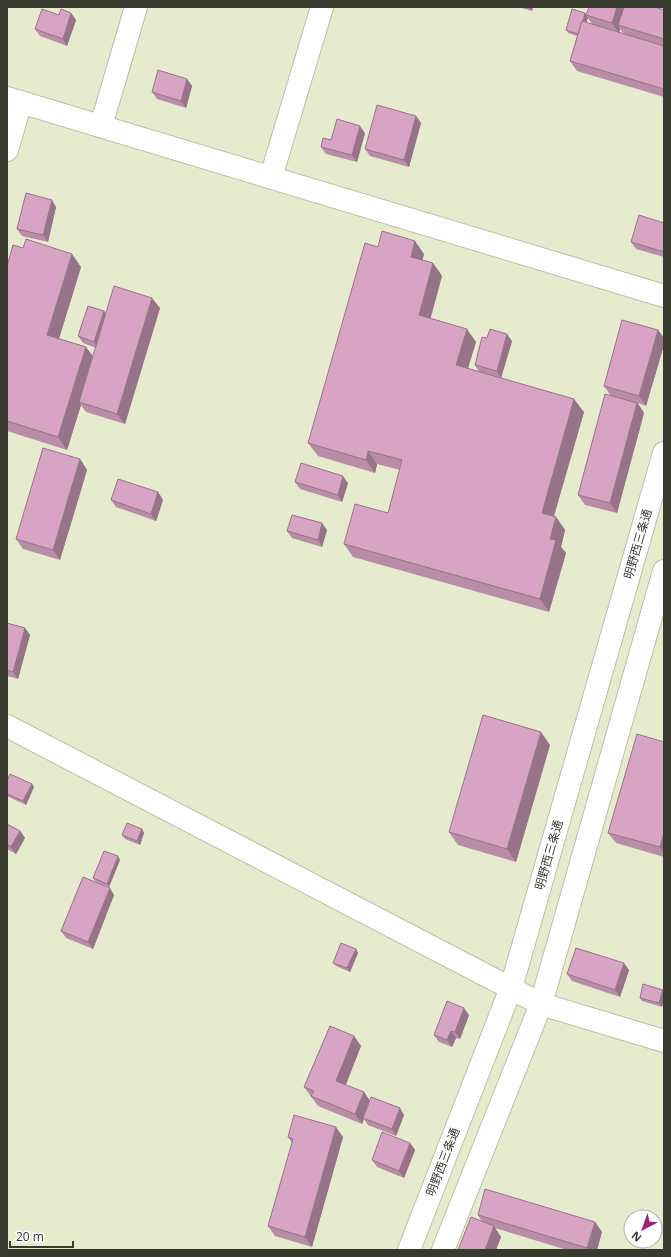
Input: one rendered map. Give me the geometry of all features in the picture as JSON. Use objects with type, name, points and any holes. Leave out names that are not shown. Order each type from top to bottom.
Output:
[{"type":"street","points":[[101,126],[136,7]]},
{"type":"street","points":[[271,178],[322,7]]},
{"type":"street","points":[[7,150],[14,100],[664,296]]},
{"type":"street","name":"明野西三条通","points":[[409,1250],[510,988],[664,453]]},
{"type":"street","points":[[443,1250],[541,1004],[664,571]]},
{"type":"street","points":[[7,726],[541,1004],[664,1041]]},
{"type":"building","points":[[589,7],[617,7],[612,23],[586,15]]},
{"type":"building","points":[[624,7],[655,7],[664,10],[664,39],[618,25]]},
{"type":"building","points":[[42,9],[59,15],[61,9],[71,13],[63,39],[35,29]]},
{"type":"building","points":[[572,9],[585,13],[578,34],[566,30]]},
{"type":"building","points":[[582,21],[664,46],[664,89],[570,61]]},
{"type":"building","points":[[158,70],[187,79],[181,101],[152,92]]},
{"type":"building","points":[[377,105],[416,116],[404,160],[365,149]]},
{"type":"building","points":[[337,119],[360,126],[352,155],[321,147],[323,138],[331,140]]},
{"type":"building","points":[[26,193],[52,200],[43,235],[17,229]]},
{"type":"building","points":[[639,215],[664,223],[664,252],[631,242]]},
{"type":"building","points":[[382,231],[415,241],[411,257],[433,263],[419,315],[467,329],[456,365],[574,399],[542,513],[556,517],[550,539],[556,540],[540,599],[344,544],[355,504],[388,513],[402,460],[368,451],[366,460],[308,443],[365,243],[378,247]]},
{"type":"building","points":[[26,239],[72,254],[47,335],[86,347],[58,437],[7,421],[7,266],[13,245],[23,248]]},
{"type":"building","points":[[114,286],[152,298],[117,414],[79,402]]},
{"type":"building","points":[[88,306],[104,311],[94,342],[78,336]]},
{"type":"building","points":[[622,320],[658,330],[639,396],[604,386]]},
{"type":"building","points":[[490,329],[507,334],[497,371],[475,365],[482,337],[487,338]]},
{"type":"building","points":[[605,394],[637,403],[610,503],[578,495]]},
{"type":"building","points":[[43,448],[80,459],[53,550],[16,539]]},
{"type":"building","points":[[301,463],[343,476],[338,495],[295,482]]},
{"type":"building","points":[[118,479],[158,492],[151,514],[111,500]]},
{"type":"building","points":[[292,515],[322,523],[318,540],[287,531]]},
{"type":"building","points":[[7,623],[25,628],[13,672],[7,670]]},
{"type":"building","points":[[483,715],[541,732],[507,849],[449,832]]},
{"type":"building","points":[[637,734],[664,742],[664,832],[660,847],[608,833]]},
{"type":"building","points":[[10,774],[32,784],[23,801],[7,794],[7,781]]},
{"type":"building","points":[[127,823],[142,829],[137,841],[122,835]]},
{"type":"building","points":[[7,824],[20,831],[11,847],[7,844]]},
{"type":"building","points":[[104,851],[118,856],[107,884],[93,878]]},
{"type":"building","points":[[83,877],[110,888],[88,942],[61,931]]},
{"type":"building","points":[[341,943],[356,949],[347,968],[333,963]]},
{"type":"building","points":[[576,948],[624,963],[615,990],[567,974]]},
{"type":"building","points":[[643,984],[663,990],[659,1003],[640,998]]},
{"type":"building","points":[[447,1001],[464,1008],[455,1032],[451,1031],[447,1040],[434,1035]]},
{"type":"building","points":[[330,1026],[354,1036],[336,1081],[364,1092],[355,1114],[311,1096],[314,1091],[304,1087]]},
{"type":"building","points":[[371,1097],[400,1108],[392,1129],[363,1118]]},
{"type":"building","points":[[294,1115],[336,1127],[305,1237],[268,1226],[293,1139],[288,1137]]},
{"type":"building","points":[[382,1132],[410,1143],[399,1171],[372,1160]]},
{"type":"building","points":[[485,1189],[595,1222],[587,1248],[478,1215]]},
{"type":"building","points":[[471,1217],[494,1226],[485,1250],[458,1250]]}]
